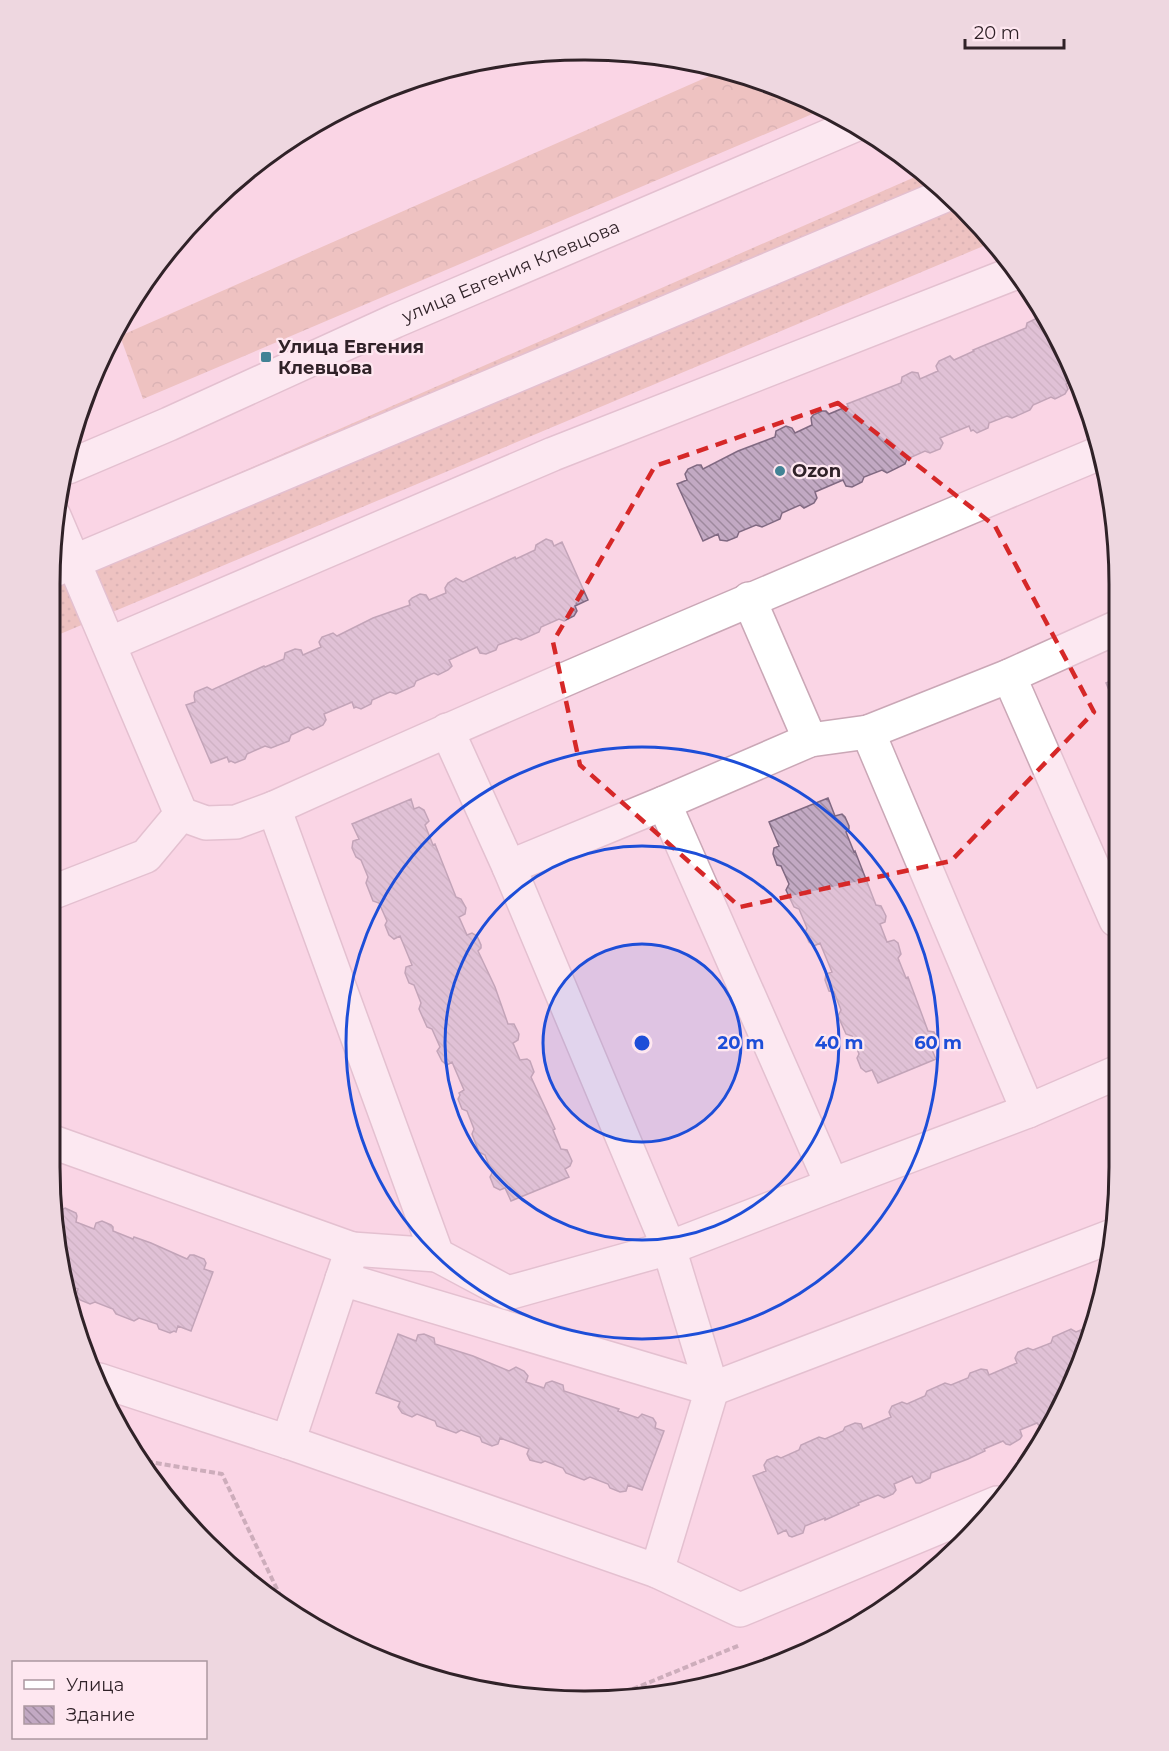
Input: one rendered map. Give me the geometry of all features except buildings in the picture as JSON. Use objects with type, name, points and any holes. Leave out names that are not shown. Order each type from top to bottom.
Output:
[{"type":"street","name":"улица Евгения Клевцова","points":[[74,464],[405,317],[845,129]]},
{"type":"street","points":[[64,566],[938,198]]},
{"type":"street","points":[[109,644],[553,454],[1008,275]]},
{"type":"street","points":[[61,551],[64,566],[109,644],[181,814],[206,823],[236,822],[274,808],[749,599],[1093,456]]},
{"type":"street","points":[[749,599],[810,740]]},
{"type":"street","points":[[509,867],[810,740],[868,732],[1009,676],[1109,631]]},
{"type":"street","points":[[1009,676],[1109,904]]},
{"type":"street","points":[[447,730],[509,867],[669,1248],[712,1389],[657,1571]]},
{"type":"street","points":[[868,732],[1028,1111]]},
{"type":"street","points":[[664,803],[832,1185]]},
{"type":"street","points":[[274,808],[437,1255]]},
{"type":"street","points":[[60,889],[146,856],[181,814]]},
{"type":"street","points":[[347,1264],[437,1255],[508,1293],[669,1248],[1028,1111],[1109,1076]]},
{"type":"street","points":[[60,1145],[347,1264],[712,1389],[1104,1239]]},
{"type":"street","points":[[288,1442],[347,1264]]},
{"type":"street","points":[[107,1383],[288,1442],[657,1571],[740,1610],[981,1510]]},
{"type":"path","points":[[151,1462],[222,1474],[279,1593]]},
{"type":"highlighted area","points":[[838,403],[995,526],[1094,712],[951,861],[740,907],[580,765],[553,642],[655,466]]},
{"type":"green space","points":[[710,76],[753,88],[814,113],[143,399],[121,339],[124,334]]},
{"type":"green space","points":[[915,177],[955,214],[985,246],[60,634],[61,551]]},
{"type":"place","name":"Улица Евгения Клевцова","points":[[266,357]]},
{"type":"place","name":"Ozon","points":[[780,471]]}]
